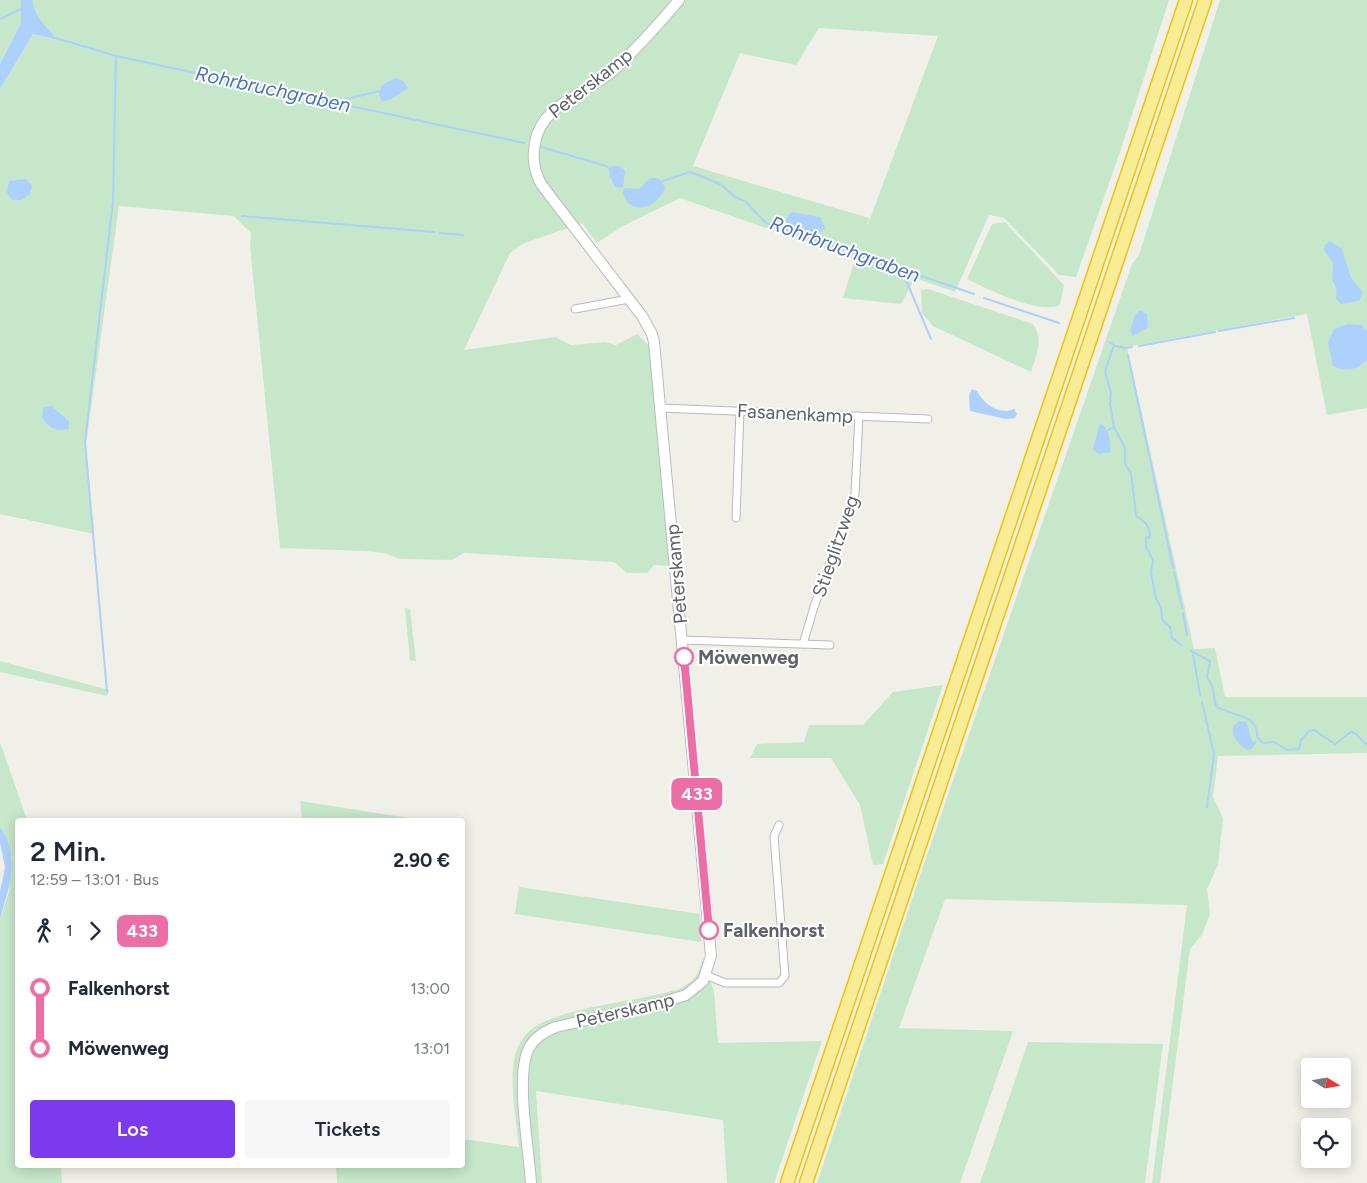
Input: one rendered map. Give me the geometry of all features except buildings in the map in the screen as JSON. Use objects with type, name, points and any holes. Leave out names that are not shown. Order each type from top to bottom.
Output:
[{"type":"highway","points":[[788,1183],[1186,0]]},
{"type":"highway","points":[[806,1183],[1205,0]]},
{"type":"street","name":"Peterskamp","points":[[531,1183],[523,1079],[524,1060],[535,1040],[550,1030],[575,1022],[680,998],[696,988],[706,975],[711,956],[661,408],[652,334],[629,298],[541,184],[534,164],[534,150],[541,123],[551,112],[613,71],[680,0]]},
{"type":"street","points":[[575,309],[629,298]]},
{"type":"street","name":"Fasanenkamp","points":[[661,408],[928,419]]},
{"type":"street","points":[[736,518],[740,410]]},
{"type":"street","name":"Stieglitzweg","points":[[803,644],[814,607],[855,494],[859,416]]},
{"type":"street","points":[[682,640],[830,645]]},
{"type":"street","points":[[706,975],[730,984],[779,983],[785,976],[774,836],[779,825]]},
{"type":"green space","points":[[0,0],[21,0],[21,23],[0,64]]},
{"type":"green space","points":[[33,0],[1169,0],[1119,155],[1076,277],[1059,275],[1004,218],[989,215],[955,292],[915,278],[901,304],[843,298],[855,259],[680,198],[621,227],[597,243],[582,223],[522,244],[510,253],[464,350],[555,337],[571,345],[605,342],[616,345],[637,334],[652,349],[669,566],[654,565],[647,573],[627,573],[614,562],[464,553],[452,560],[400,559],[384,553],[365,551],[280,548],[250,246],[251,233],[234,216],[119,206],[86,444],[94,534],[0,514],[0,89],[33,34],[57,40],[41,22]],"holes":[[[819,28],[938,36],[867,227],[869,218],[693,166],[740,53],[796,65]]]},
{"type":"green space","points":[[1220,0],[1367,0],[1367,408],[1327,415],[1307,314],[1127,347],[1194,649],[1215,648],[1225,697],[1367,697],[1367,753],[1218,756],[1213,797],[1223,818],[1218,865],[1207,889],[1210,914],[1202,935],[1190,949],[1160,1183],[1152,1183],[1187,905],[945,899],[899,1028],[1013,1031],[960,1183],[817,1183],[914,893],[1132,264],[1139,255]]},
{"type":"green space","points":[[1005,222],[1064,285],[1060,305],[1039,307],[1027,304],[1013,300],[967,279],[992,224]]},
{"type":"green space","points":[[928,289],[1033,324],[1039,342],[1031,372],[933,326],[922,313],[921,290]]},
{"type":"green space","points":[[405,608],[410,609],[416,661],[410,660]]},
{"type":"green space","points":[[0,661],[109,690],[107,696],[0,672]]},
{"type":"green space","points":[[943,685],[883,864],[873,865],[860,805],[831,758],[750,758],[757,744],[804,742],[809,725],[863,725],[893,692]]},
{"type":"green space","points":[[0,742],[26,818],[15,818],[15,1168],[61,1168],[62,1183],[0,1183],[0,919],[9,892],[12,857],[0,827]]},
{"type":"green space","points":[[300,801],[409,818],[302,818]]},
{"type":"green space","points":[[519,887],[700,914],[701,942],[515,914]]},
{"type":"green space","points":[[702,960],[714,991],[718,1043],[822,1041],[774,1183],[727,1183],[723,1120],[536,1091],[542,1183],[337,1183],[336,1168],[465,1168],[465,1139],[519,1147],[514,1104],[513,1071],[518,1046],[529,1031],[546,1021],[563,1015],[679,989],[695,978]]},
{"type":"green space","points":[[1028,1042],[1163,1044],[1145,1183],[980,1183]]},
{"type":"water","points":[[21,0],[33,0],[38,17],[58,40],[33,34],[0,89],[0,64],[21,23]]},
{"type":"water","points":[[396,78],[403,81],[408,88],[390,100],[382,101],[379,94],[382,85]]},
{"type":"water","points":[[612,166],[619,166],[625,171],[623,188],[615,187],[610,177],[609,169]]},
{"type":"water","points":[[650,178],[662,181],[665,189],[658,199],[644,207],[628,203],[623,193],[624,188],[639,189]]},
{"type":"water","points":[[26,179],[32,186],[30,194],[21,200],[12,200],[7,193],[9,181]]},
{"type":"water","points":[[791,212],[820,217],[825,228],[817,235],[796,228],[785,221]]},
{"type":"water","points":[[1330,241],[1342,249],[1351,278],[1363,293],[1359,301],[1341,304],[1336,299],[1337,290],[1332,279],[1333,263],[1324,250],[1325,245]]},
{"type":"water","points":[[1140,310],[1147,314],[1148,327],[1133,336],[1130,331],[1135,315]]},
{"type":"water","points":[[1348,324],[1361,325],[1367,331],[1367,360],[1355,368],[1338,368],[1333,366],[1328,343],[1334,329]]},
{"type":"water","points":[[972,389],[977,391],[984,401],[993,408],[1003,411],[1014,409],[1017,414],[1015,418],[1006,419],[970,411],[969,395]]},
{"type":"water","points":[[51,406],[69,421],[69,429],[64,430],[50,427],[42,418],[43,408]]},
{"type":"water","points":[[1100,423],[1106,428],[1109,436],[1110,452],[1098,454],[1093,449]]},
{"type":"water","points":[[1239,721],[1246,722],[1253,742],[1257,741],[1252,749],[1247,750],[1235,737],[1233,726]]},
{"type":"water","points":[[0,827],[10,850],[12,861],[9,884],[0,919],[0,892],[5,867],[0,843]]},
{"type":"waterway","points":[[0,19],[23,8]]},
{"type":"waterway","name":"Rohrbruchgraben","points":[[56,38],[116,56],[524,143]]},
{"type":"waterway","points":[[107,692],[85,442],[113,201],[116,56]]},
{"type":"waterway","points":[[333,102],[380,91]]},
{"type":"waterway","name":"Rohrbruchgraben","points":[[541,147],[606,166],[611,170]]},
{"type":"waterway","name":"Rohrbruchgraben","points":[[660,182],[690,172],[720,184],[735,197],[745,201],[766,223],[974,294]]},
{"type":"waterway","points":[[242,216],[434,232]]},
{"type":"waterway","points":[[440,233],[463,235]]},
{"type":"waterway","points":[[906,280],[931,339]]},
{"type":"waterway","name":"Rohrbruchgraben","points":[[984,298],[1059,323]]},
{"type":"waterway","points":[[1219,331],[1294,318]]},
{"type":"waterway","points":[[1139,346],[1215,332]]},
{"type":"waterway","name":"Rohrbruchgraben","points":[[1109,342],[1114,345],[1105,372],[1111,393],[1110,404],[1114,427],[1125,448],[1125,464],[1131,473],[1136,516],[1144,522],[1150,534],[1149,538],[1146,537],[1146,547],[1153,560],[1151,573],[1156,598],[1161,608],[1162,619],[1170,627],[1172,638],[1181,645]]},
{"type":"waterway","points":[[1115,346],[1132,347]]},
{"type":"waterway","points":[[1128,355],[1173,568]]},
{"type":"waterway","name":"Rohrbruchgraben","points":[[1108,430],[1114,427]]},
{"type":"waterway","points":[[1174,572],[1182,608]]},
{"type":"waterway","points":[[1183,613],[1187,635]]},
{"type":"waterway","name":"Rohrbruchgraben","points":[[1191,651],[1210,661],[1207,678],[1212,685],[1216,706],[1249,720],[1254,724],[1257,737],[1263,743],[1274,742],[1287,750],[1299,749],[1301,740],[1309,731],[1314,730],[1335,744],[1351,732],[1356,734],[1367,745]]},
{"type":"waterway","points":[[1193,654],[1200,695]]},
{"type":"waterway","points":[[1202,702],[1214,754],[1207,807]]},
{"type":"bus line","name":"433","points":[[684,657],[709,930]]},
{"type":"place","name":"Möwenweg","points":[[684,657]]},
{"type":"place","name":"Falkenhorst","points":[[709,930]]}]
